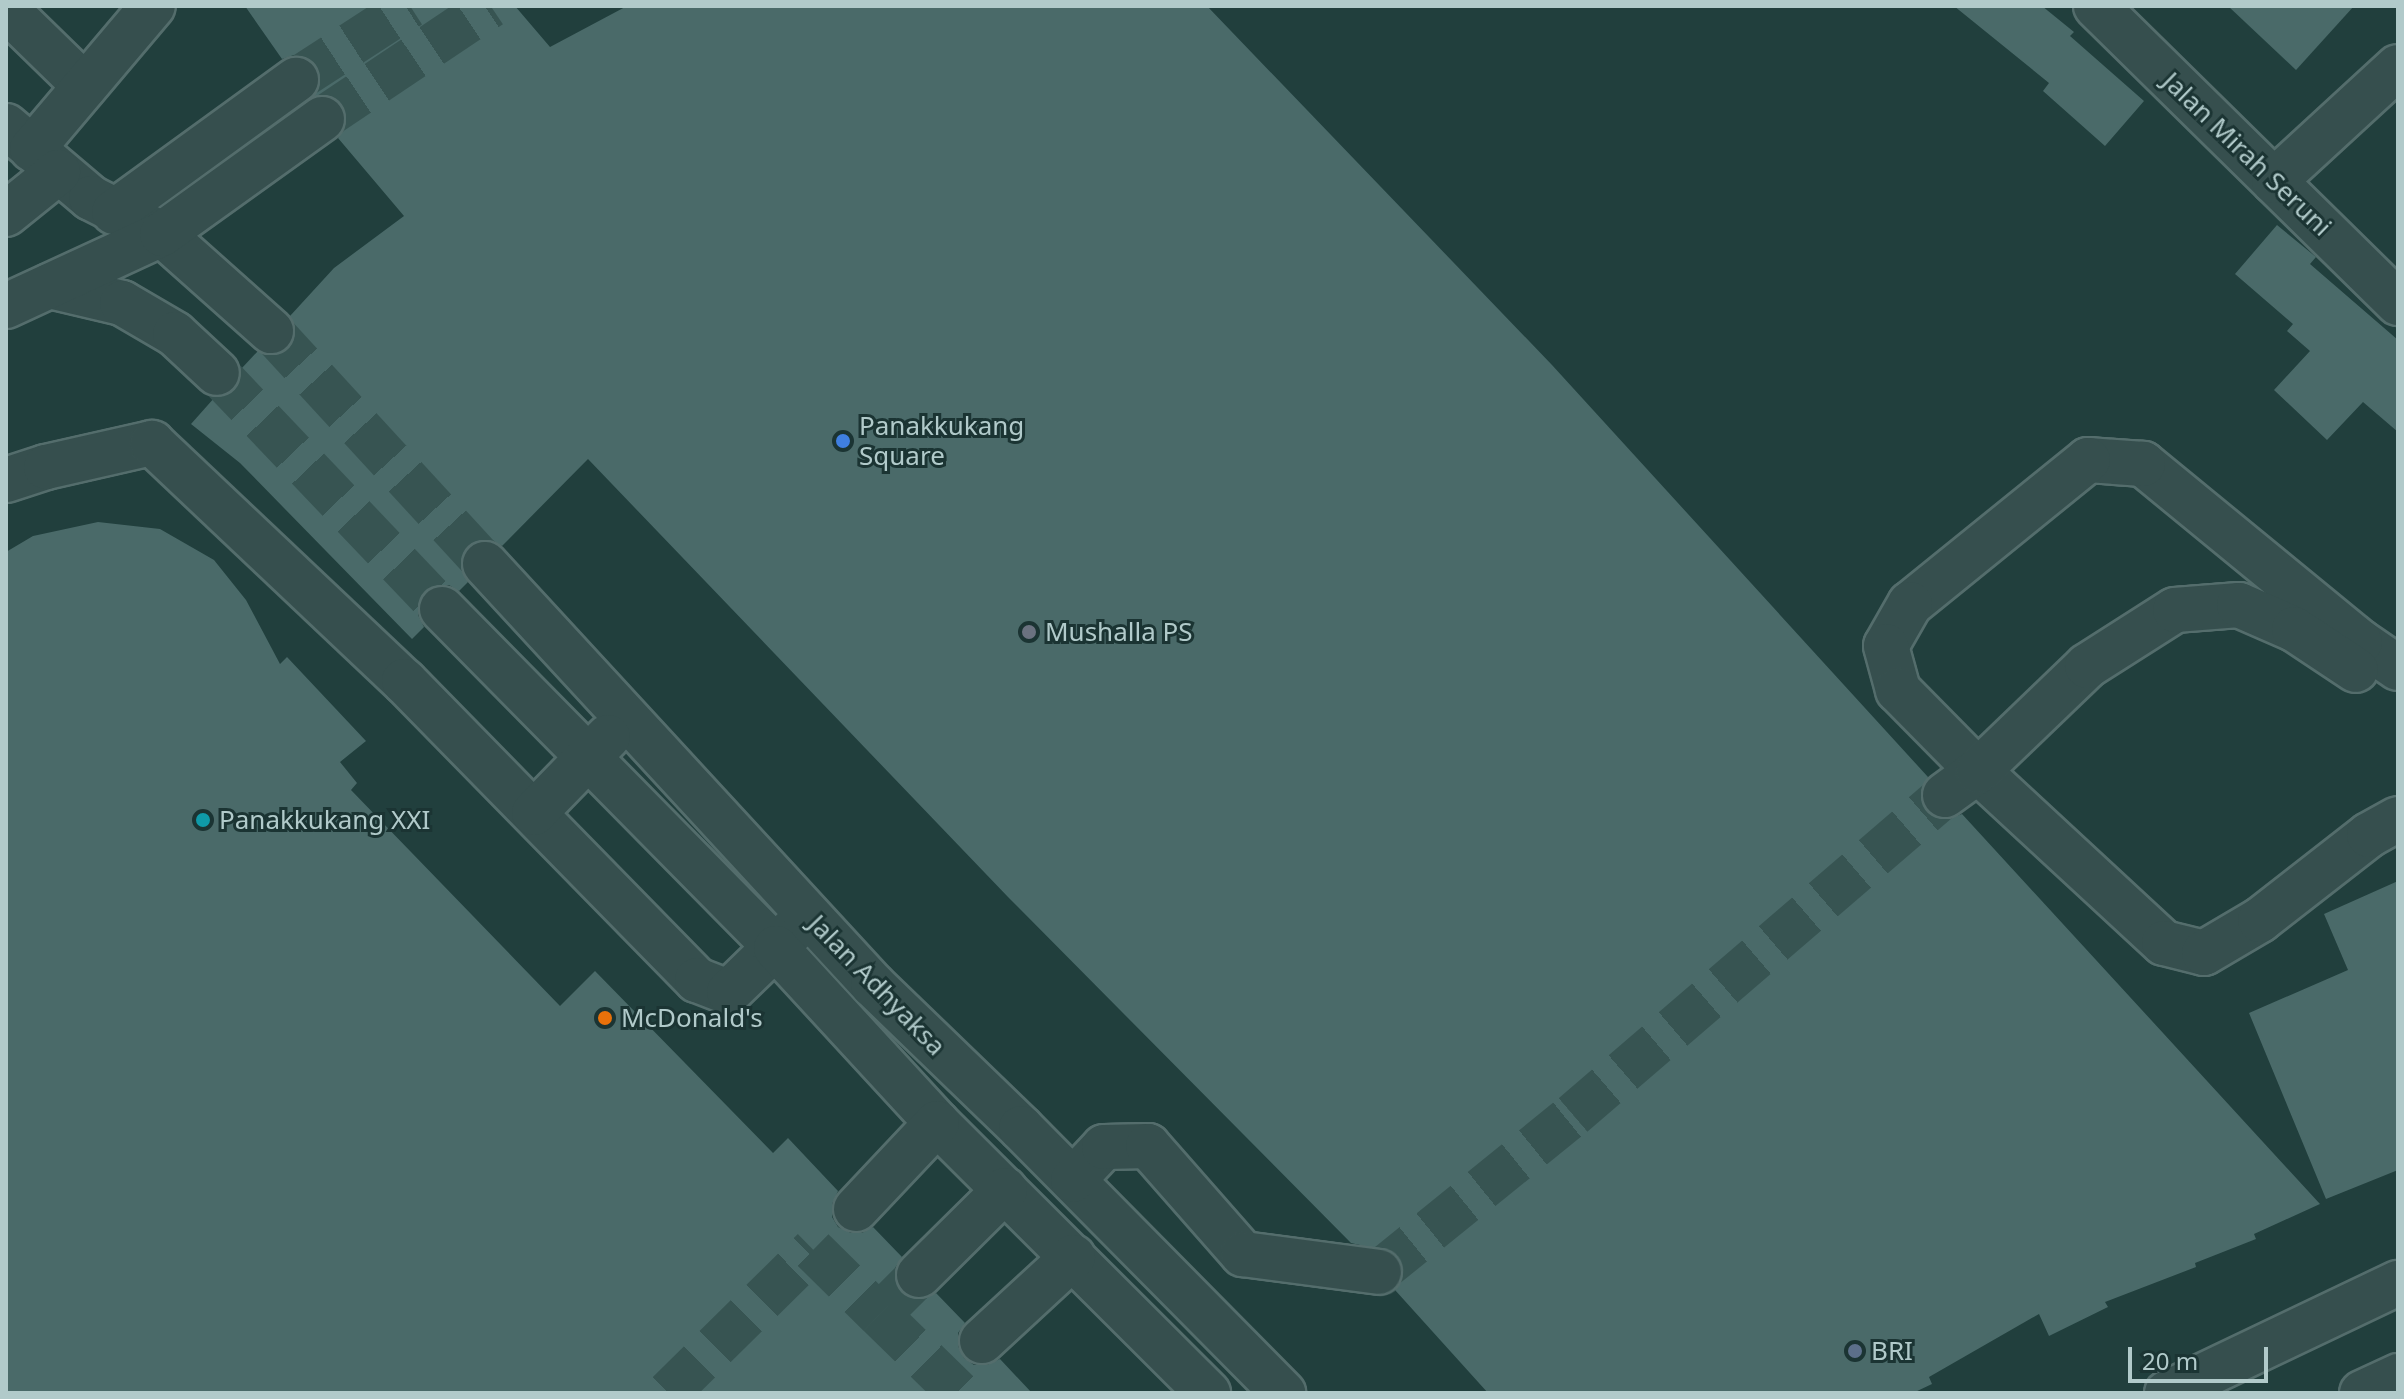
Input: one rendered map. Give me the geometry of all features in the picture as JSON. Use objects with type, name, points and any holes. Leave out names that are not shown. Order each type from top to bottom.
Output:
[{"type":"street","points":[[6,214],[32,149],[153,6]]},
{"type":"street","name":"Jalan Mirah Seruni","points":[[2096,6],[2398,303]]},
{"type":"street","points":[[6,9],[85,86]]},
{"type":"street","points":[[2274,181],[2398,67]]},
{"type":"street","points":[[114,212],[296,80]]},
{"type":"street","points":[[6,306],[162,234],[322,119]]},
{"type":"street","points":[[32,149],[114,212],[162,234],[271,331]]},
{"type":"street","points":[[50,286],[122,303],[175,334],[217,373]]},
{"type":"street","points":[[6,480],[46,467],[152,443],[404,681],[697,980],[729,992],[808,914]]},
{"type":"street","points":[[2398,668],[2360,642],[2143,464],[2088,460],[1910,604],[1886,646],[1898,690],[1962,783],[2164,943],[2204,953],[2260,920],[2369,835],[2398,819]]},
{"type":"street","name":"Jalan Adhyaksa","points":[[485,564],[873,985],[1073,1180],[1283,1393]]},
{"type":"street","points":[[1962,783],[2087,666],[2175,610],[2239,605],[2294,629],[2398,698]]},
{"type":"street","name":"Jalan Adhyaksa","points":[[442,609],[776,948],[937,1123],[1208,1393]]},
{"type":"street","points":[[534,813],[626,718]]},
{"type":"street","points":[[856,1209],[937,1123]]},
{"type":"street","points":[[1073,1180],[1104,1147],[1148,1146],[1243,1254],[1379,1272]]},
{"type":"street","points":[[919,1275],[1005,1190]]},
{"type":"street","points":[[982,1341],[1073,1257]]},
{"type":"street","points":[[2167,1393],[2398,1283]]},
{"type":"street","points":[[2362,1393],[2398,1376]]},
{"type":"building","points":[[245,6],[515,6],[550,47],[627,6],[1207,6],[1552,365],[1928,777],[1920,797],[1925,810],[1934,817],[1947,820],[1962,814],[2320,1204],[2254,1234],[2256,1239],[2195,1263],[2196,1267],[2105,1302],[2108,1307],[2049,1336],[2039,1314],[1929,1377],[1932,1384],[1913,1393],[1488,1393],[1395,1290],[1404,1274],[1402,1262],[1395,1253],[1351,1243],[1008,897],[588,459],[502,546],[492,540],[480,540],[468,546],[461,556],[461,569],[468,582],[459,591],[449,585],[436,585],[424,592],[418,602],[418,615],[424,627],[412,639],[240,463],[191,424],[215,397],[225,397],[236,389],[241,369],[258,351],[278,355],[289,348],[296,335],[290,316],[334,268],[404,216],[338,138],[345,129],[347,116],[343,105],[333,97],[314,96],[321,78],[316,65],[305,57],[294,55],[282,59]]},
{"type":"building","points":[[1954,6],[2042,6],[2074,32],[2070,36],[2144,101],[2105,146],[2043,91],[2049,83]]},
{"type":"building","points":[[2228,6],[2354,6],[2296,70]]},
{"type":"building","points":[[2277,225],[2316,257],[2310,264],[2398,340],[2398,432],[2363,402],[2327,440],[2274,390],[2310,351],[2287,331],[2293,324],[2235,274]]},
{"type":"building","points":[[98,522],[160,529],[214,560],[246,600],[280,664],[287,657],[366,741],[340,762],[357,783],[351,790],[560,1006],[595,971],[773,1153],[788,1138],[838,1191],[832,1204],[832,1217],[838,1227],[851,1233],[862,1233],[873,1227],[902,1257],[895,1268],[895,1281],[902,1293],[913,1299],[925,1299],[936,1293],[965,1323],[958,1333],[958,1346],[964,1358],[974,1365],[987,1365],[1000,1359],[1032,1393],[6,1393],[6,552],[33,536]]},
{"type":"building","points":[[2398,881],[2398,1170],[2326,1199],[2249,1013],[2348,970],[2324,914]]},
{"type":"tunnel","points":[[296,80],[410,6]]},
{"type":"tunnel","points":[[322,119],[491,6]]},
{"type":"tunnel","points":[[271,331],[485,564]]},
{"type":"tunnel","points":[[217,373],[442,609]]},
{"type":"tunnel","points":[[1379,1272],[1573,1115],[1945,795]]},
{"type":"tunnel","points":[[668,1393],[813,1250],[879,1315]]},
{"type":"tunnel","points":[[919,1275],[879,1315],[959,1393]]},
{"type":"place","name":"Panakkukang Square","points":[[843,441]]},
{"type":"place","name":"Mushalla PS","points":[[1029,632]]},
{"type":"place","name":"Panakkukang XXI","points":[[203,820]]},
{"type":"place","name":"McDonald's","points":[[605,1018]]},
{"type":"place","name":"BRI","points":[[1855,1351]]}]
